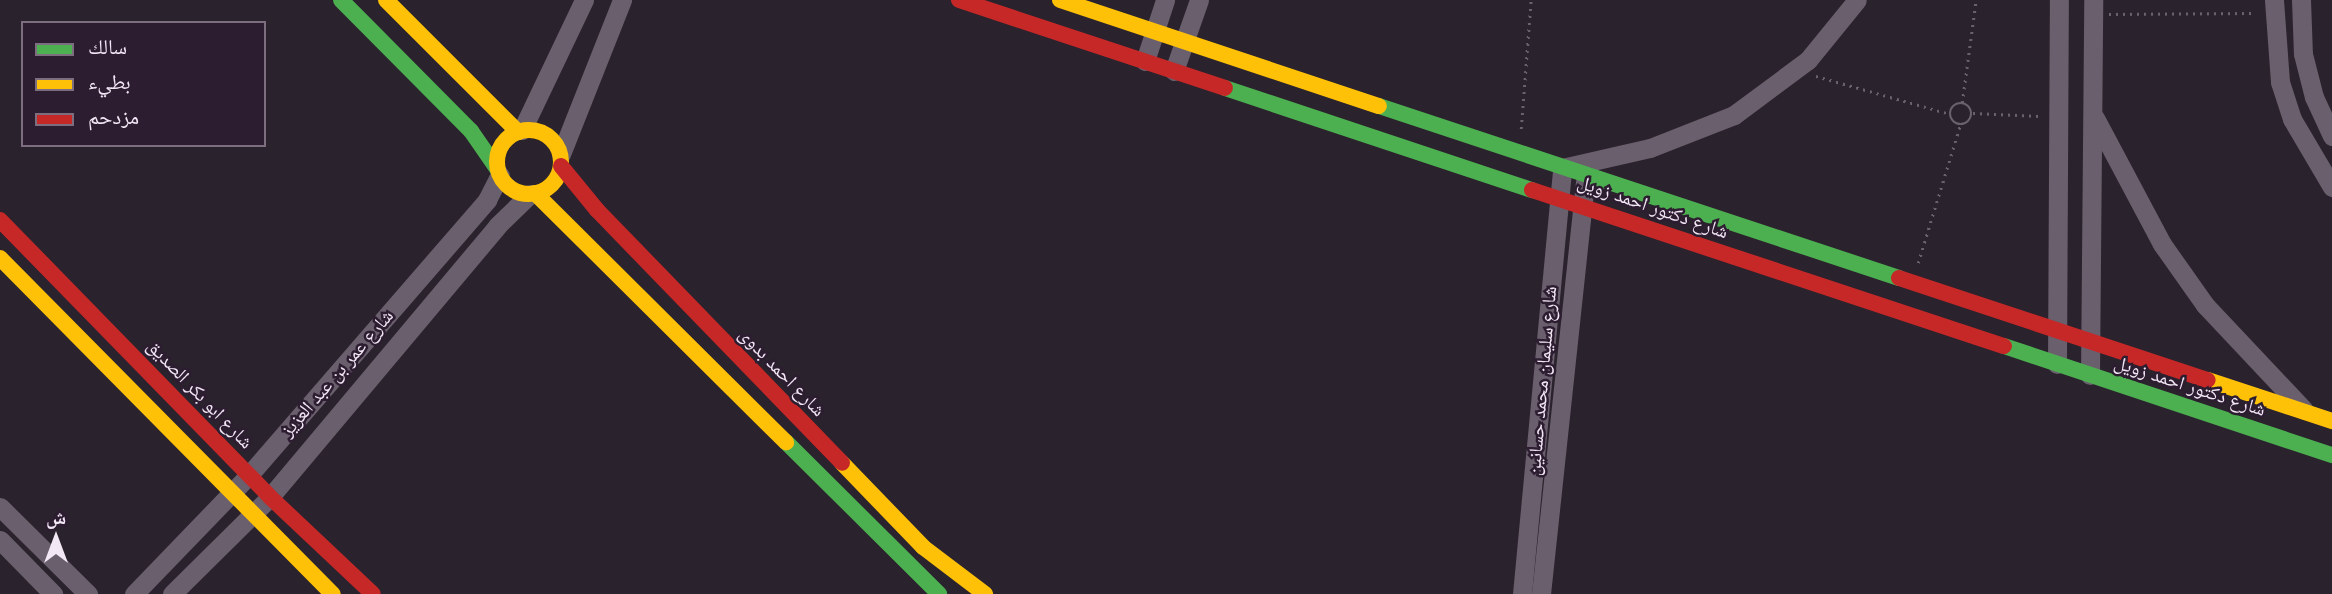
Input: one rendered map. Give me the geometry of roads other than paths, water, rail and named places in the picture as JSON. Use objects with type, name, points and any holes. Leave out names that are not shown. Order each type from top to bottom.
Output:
[{"type":"street","points":[[341,0],[471,131],[512,189],[533,193],[939,594]]},
{"type":"street","points":[[386,0],[520,131],[542,132],[561,160]]},
{"type":"street","points":[[499,172],[503,143],[520,131],[584,0]]},
{"type":"street","points":[[533,193],[555,181],[622,0]]},
{"type":"street","name":"شارع دكتور احمد زويل","points":[[959,0],[2332,455]]},
{"type":"street","name":"شارع دكتور احمد زويل","points":[[1060,0],[2332,421]]},
{"type":"street","points":[[1145,61],[1165,0]]},
{"type":"street","points":[[1174,71],[1199,0]]},
{"type":"street","points":[[1562,168],[1605,160],[1693,133],[1734,115],[1796,70],[1857,0]]},
{"type":"street","points":[[2057,364],[2059,0]]},
{"type":"street","points":[[2301,0],[2303,54],[2314,97],[2332,136]]},
{"type":"street","points":[[2090,375],[2093,7]]},
{"type":"street","points":[[2274,7],[2280,82],[2292,119],[2332,187]]},
{"type":"street","points":[[2092,113],[2149,223],[2198,295],[2254,361],[2307,413]]},
{"type":"street","name":"شارع احمد بدوى","points":[[561,160],[597,210],[923,547],[985,594]]},
{"type":"street","name":"شارع سليمان محمد حسانين","points":[[1522,594],[1562,168]]},
{"type":"street","name":"شارع عمر بن عبد العزيز","points":[[134,594],[233,493],[487,200],[499,172]]},
{"type":"street","name":"شارع سليمان محمد حسانين","points":[[1541,594],[1586,175]]},
{"type":"street","name":"شارع عمر بن عبد العزيز","points":[[172,594],[271,497],[497,226],[533,193]]},
{"type":"street","name":"شارع ابو بكر الصديق","points":[[0,220],[249,475],[373,594]]},
{"type":"street","points":[[0,258],[334,594]]},
{"type":"street","points":[[0,507],[88,594]]},
{"type":"street","points":[[0,540],[53,594]]}]
